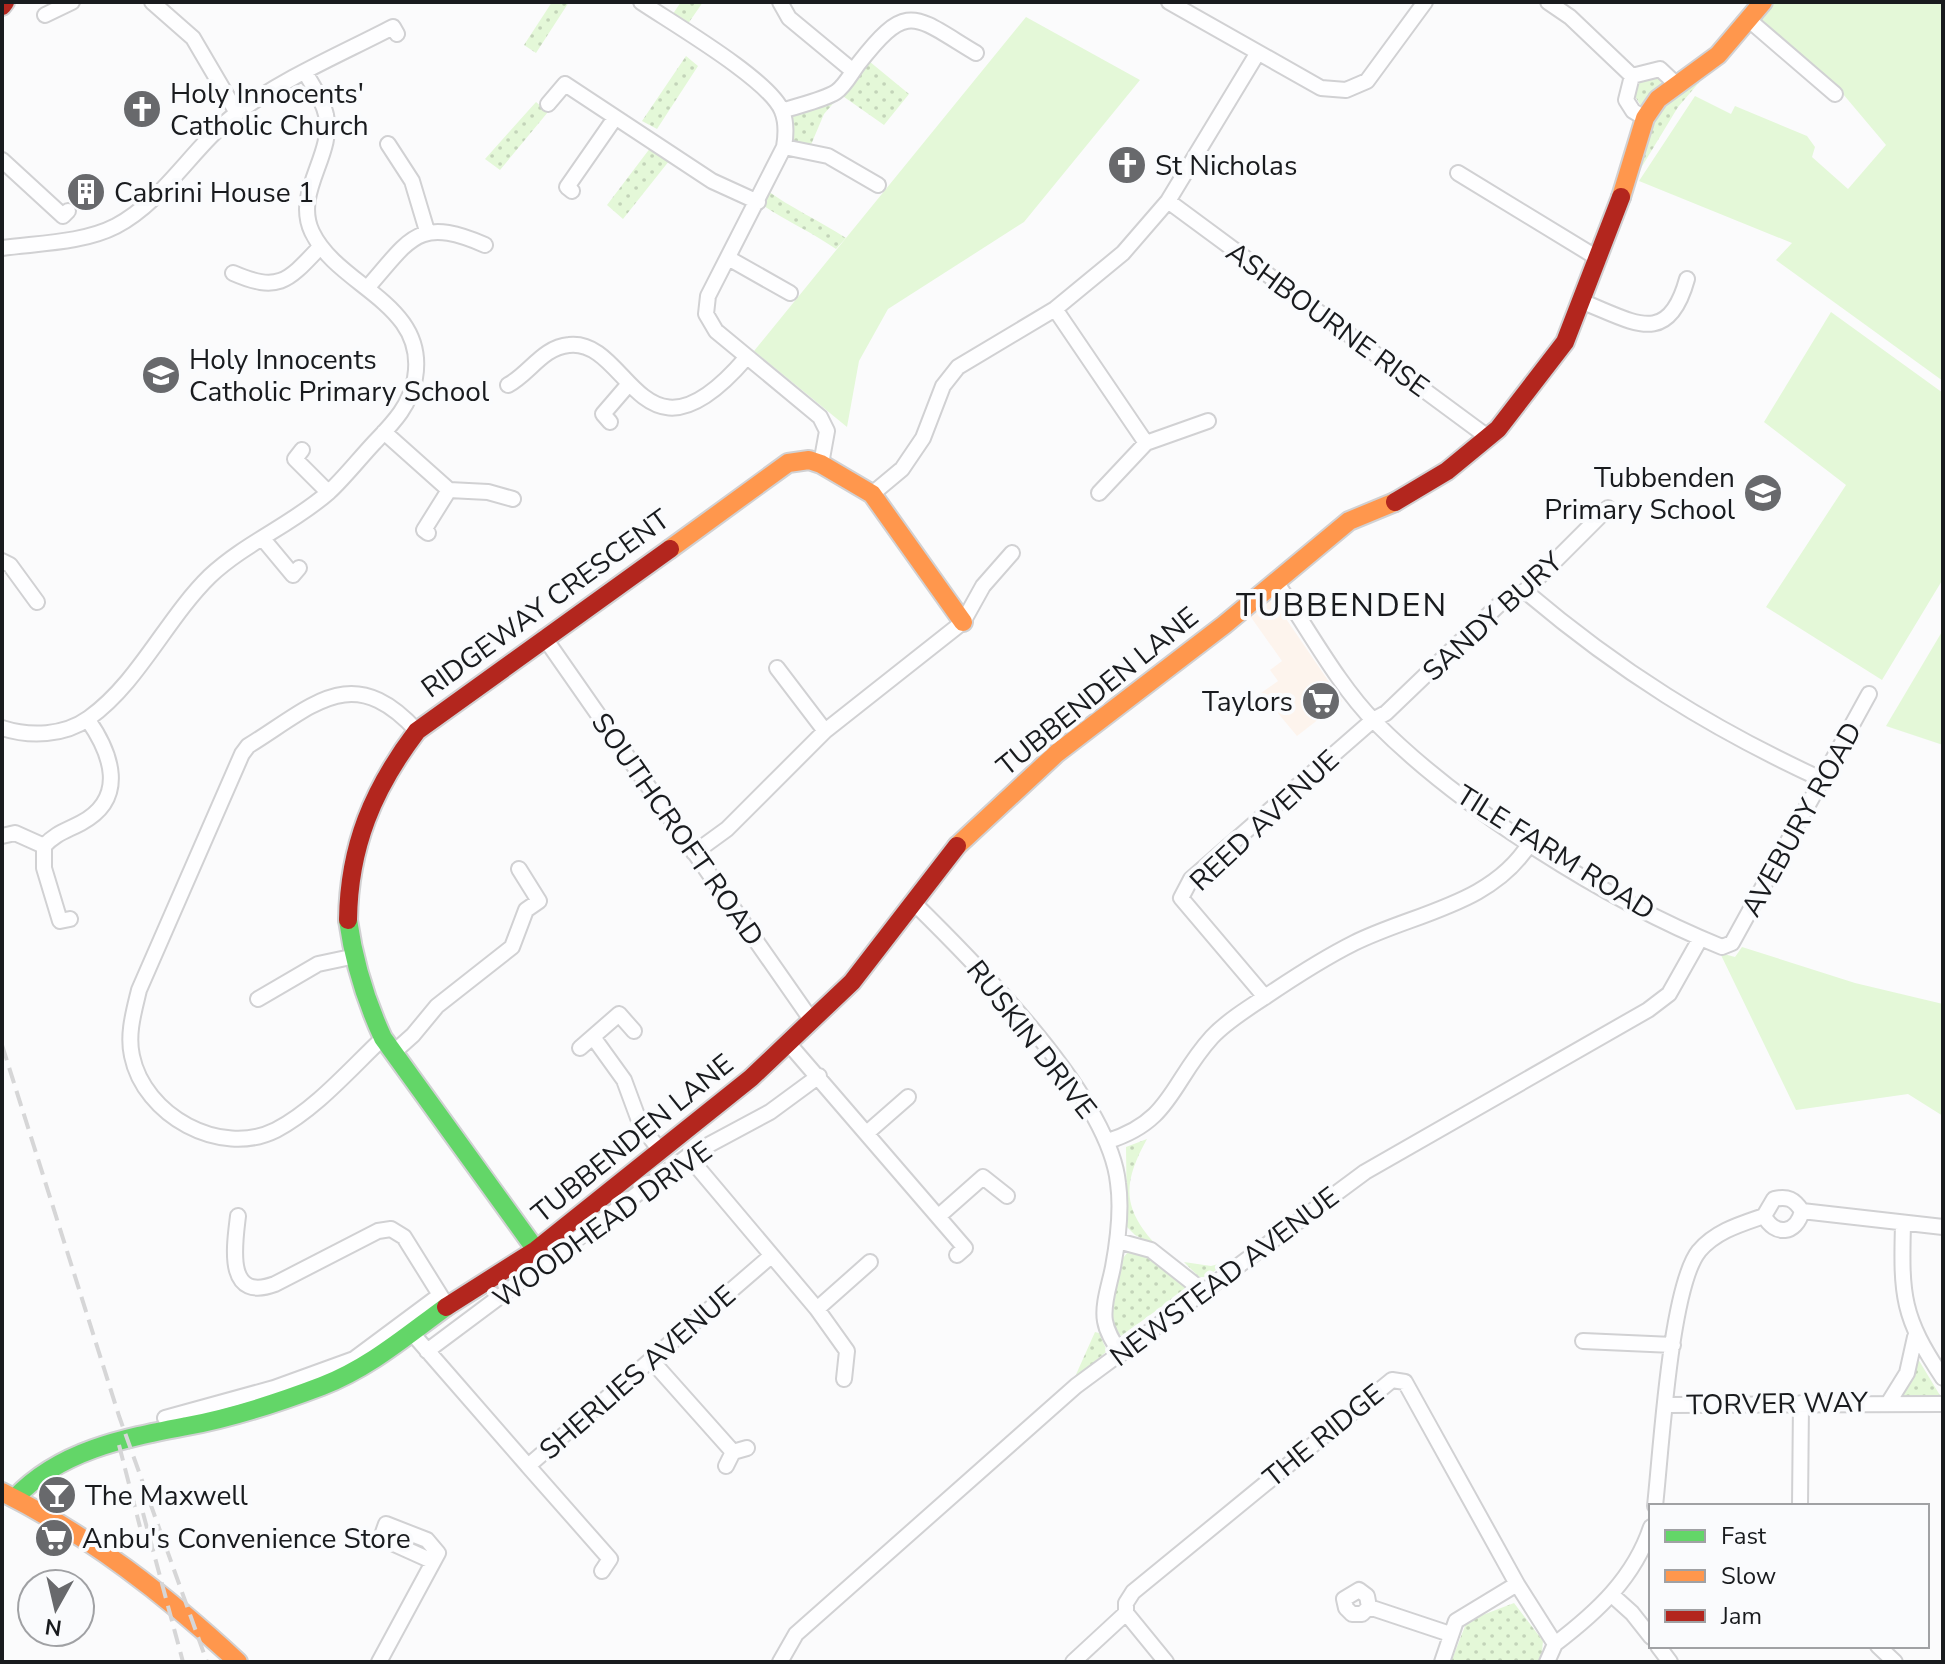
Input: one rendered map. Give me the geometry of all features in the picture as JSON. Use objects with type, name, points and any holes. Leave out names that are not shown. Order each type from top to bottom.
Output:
[{"type":"street","points":[[45,15],[72,2]]},
{"type":"street","points":[[152,2],[193,38],[237,113]]},
{"type":"street","points":[[641,2],[765,88],[782,111],[786,129],[784,147],[708,296],[706,314],[716,331],[820,417],[827,431],[821,464],[872,494],[963,622]]},
{"type":"street","points":[[780,2],[789,18],[853,71]]},
{"type":"street","points":[[1169,2],[1321,88],[1346,90],[1367,81],[1425,2]]},
{"type":"street","points":[[1548,2],[1570,17],[1632,76]]},
{"type":"street","name":"TUBBENDEN LANE","points":[[8,1495],[83,1452],[143,1432],[189,1426],[275,1394],[351,1375],[412,1333],[443,1300],[536,1250],[751,1078],[852,982],[954,849],[1057,753],[1349,521],[1387,507],[1447,471],[1489,438],[1559,354],[1599,259],[1645,118],[1658,99],[1718,55],[1763,2]]},
{"type":"street","points":[[782,111],[837,92],[884,31],[898,22],[915,20],[930,25],[976,53]]},
{"type":"street","points":[[1749,20],[1835,94]]},
{"type":"street","points":[[2,248],[73,239],[116,226],[148,204],[237,113],[305,72],[393,27],[397,34]]},
{"type":"street","points":[[872,494],[902,469],[923,438],[943,386],[958,367],[1055,309],[1123,253],[1168,201],[1257,54]]},
{"type":"street","points":[[1632,76],[1660,69],[1677,85]]},
{"type":"street","points":[[2,728],[30,735],[54,733],[88,720],[116,692],[211,575],[328,492],[407,406],[416,360],[402,321],[368,287],[320,247],[310,229],[306,210],[326,134],[326,115],[305,72]]},
{"type":"street","points":[[1632,76],[1626,100],[1633,111],[1645,118]]},
{"type":"street","points":[[548,104],[565,84],[712,181],[758,202]]},
{"type":"street","points":[[572,191],[567,187],[615,118]]},
{"type":"street","points":[[388,144],[412,181],[427,231]]},
{"type":"street","points":[[784,147],[828,156],[878,185]]},
{"type":"street","points":[[2,160],[63,216],[68,211]]},
{"type":"street","points":[[1458,173],[1599,259]]},
{"type":"street","name":"ASHBOURNE RISE","points":[[1168,201],[1489,438]]},
{"type":"street","points":[[368,287],[407,243],[427,231],[449,232],[485,245]]},
{"type":"street","points":[[233,273],[272,285],[291,278],[320,247]]},
{"type":"street","points":[[728,258],[790,293]]},
{"type":"street","points":[[1583,302],[1638,324],[1651,325],[1666,320],[1679,307],[1687,279]]},
{"type":"street","points":[[1055,309],[1146,443]]},
{"type":"street","points":[[508,385],[521,378],[550,350],[571,344],[596,353],[628,385],[651,402],[670,407],[691,404],[728,379],[746,358]]},
{"type":"street","points":[[610,422],[603,414],[628,385]]},
{"type":"street","points":[[1099,493],[1146,443],[1208,421]]},
{"type":"street","points":[[384,432],[449,490],[488,492],[513,499]]},
{"type":"street","points":[[302,450],[295,459],[328,492]]},
{"type":"street","name":"RIDGEWAY CRESCENT","points":[[536,1250],[388,1045],[364,1005],[351,957],[346,907],[351,862],[362,820],[393,758],[417,731],[788,463],[809,460],[821,464]]},
{"type":"street","points":[[428,533],[424,530],[449,490]]},
{"type":"street","name":"SANDY BURY","points":[[1373,720],[1386,713],[1507,597],[1525,591],[1608,508]]},
{"type":"street","points":[[263,539],[293,575],[299,568]]},
{"type":"street","points":[[694,853],[727,829],[825,731],[963,622],[983,586],[1012,553]]},
{"type":"street","points":[[2,561],[10,565],[37,602]]},
{"type":"street","name":"TILE FARM ROAD","points":[[1276,582],[1373,720],[1463,798],[1530,843],[1700,939],[1722,947],[1732,943]]},
{"type":"street","points":[[1525,591],[1587,644],[1668,700],[1746,745],[1821,779]]},
{"type":"street","name":"SOUTHCROFT ROAD","points":[[544,637],[812,1021]]},
{"type":"street","points":[[777,668],[825,731]]},
{"type":"street","points":[[417,731],[402,715],[381,701],[359,693],[332,694],[248,746],[139,990],[130,1026],[132,1057],[147,1090],[170,1116],[202,1133],[237,1139],[274,1131],[388,1045],[413,1035],[437,1006],[512,947],[526,910],[539,901],[519,869]]},
{"type":"street","name":"AVEBURY ROAD","points":[[1732,943],[1869,694]]},
{"type":"street","points":[[70,919],[60,921],[44,868],[44,846],[56,833],[83,823],[99,810],[107,795],[111,764],[103,741],[88,720]]},
{"type":"street","name":"REED AVENUE","points":[[1265,997],[1181,898],[1191,879],[1373,720]]},
{"type":"street","points":[[9,835],[44,846]]},
{"type":"street","points":[[1108,1141],[1135,1132],[1152,1120],[1213,1035],[1265,997],[1354,943],[1455,905],[1518,863],[1530,843]]},
{"type":"street","name":"RUSKIN DRIVE","points":[[913,902],[994,981],[1094,1113],[1108,1141],[1118,1181],[1118,1241],[1104,1317],[1121,1354]]},
{"type":"street","name":"NEWSTEAD AVENUE","points":[[780,1662],[796,1634],[1076,1386],[1365,1172],[1648,1010],[1669,994],[1700,939]]},
{"type":"street","points":[[258,999],[318,964],[351,957]]},
{"type":"street","points":[[580,1048],[619,1014],[634,1031]]},
{"type":"street","points":[[593,1037],[624,1080],[641,1126],[659,1149]]},
{"type":"street","points":[[789,1044],[940,1215],[965,1248],[957,1255]]},
{"type":"street","name":"WOODHEAD DRIVE","points":[[427,1351],[688,1156],[770,1112],[819,1076]]},
{"type":"street","points":[[868,1132],[908,1097]]},
{"type":"street","points":[[688,1156],[817,1309],[847,1351],[844,1379]]},
{"type":"street","points":[[940,1215],[983,1177],[1007,1196]]},
{"type":"street","points":[[1655,1504],[1673,1345],[1685,1278],[1699,1251],[1720,1232],[1764,1216],[1774,1199],[1784,1197],[1796,1201],[1802,1211],[1799,1221],[1790,1230],[1779,1231],[1769,1225],[1764,1216]]},
{"type":"street","points":[[1802,1211],[1943,1227]]},
{"type":"street","points":[[165,1418],[275,1394],[354,1359],[443,1300],[404,1237],[391,1229],[378,1231],[275,1284],[261,1288],[249,1284],[239,1277],[234,1264],[238,1216]]},
{"type":"street","points":[[1903,1224],[1901,1278],[1915,1337],[1943,1378]]},
{"type":"street","points":[[1118,1241],[1151,1250],[1203,1291]]},
{"type":"street","name":"SHERLIES AVENUE","points":[[412,1333],[528,1466],[771,1256]]},
{"type":"street","points":[[817,1309],[870,1262]]},
{"type":"street","name":"TORVER WAY","points":[[1889,1402],[1907,1373],[1915,1337]]},
{"type":"street","points":[[1583,1341],[1673,1345]]},
{"type":"street","points":[[651,1360],[735,1455]]},
{"type":"street","name":"THE RIDGE","points":[[1126,1613],[1126,1603],[1133,1592],[1392,1380],[1405,1382],[1517,1584]]},
{"type":"street","points":[[1800,1504],[1801,1403]]},
{"type":"street","name":"TORVER WAY","points":[[1666,1405],[1943,1404]]},
{"type":"street","points":[[528,1466],[611,1561]]},
{"type":"street","points":[[8,1495],[73,1532],[152,1587],[238,1662]]},
{"type":"street","points":[[1547,1662],[1555,1644],[1612,1595],[1645,1545],[1649,1533]]},
{"type":"street","points":[[379,1662],[432,1561]]},
{"type":"street","points":[[1442,1662],[1456,1621],[1517,1584],[1555,1644]]},
{"type":"street","points":[[1612,1595],[1649,1634]]},
{"type":"street","points":[[1369,1607],[1450,1634]]},
{"type":"street","points":[[1073,1662],[1126,1613],[1166,1662]]},
{"type":"street","points":[[1880,1648],[1895,1662]]},
{"type":"shaded area","points":[[1265,599],[1276,604],[1342,701],[1297,736],[1261,693],[1278,681],[1270,670],[1282,661],[1248,613]]},
{"type":"green space","points":[[552,2],[569,2],[536,53],[524,45]]},
{"type":"green space","points":[[681,2],[703,2],[683,31],[668,21]]},
{"type":"green space","points":[[1775,2],[1943,2],[1943,381],[1776,260],[1792,243],[1639,181],[1695,96],[1731,114],[1735,106],[1807,136],[1815,147],[1812,157],[1848,189],[1886,145],[1843,94],[1759,21]]},
{"type":"green space","points":[[1026,17],[1140,80],[1024,222],[888,309],[859,361],[847,427],[754,351]]},
{"type":"green space","points":[[686,56],[698,66],[657,129],[642,121]]},
{"type":"green space","points":[[864,57],[909,94],[884,125],[837,92]]},
{"type":"green space","points":[[1714,65],[1678,107],[1638,173],[1649,128],[1670,99]]},
{"type":"green space","points":[[1658,75],[1662,86],[1641,106],[1633,93],[1643,77]]},
{"type":"green space","points":[[837,99],[824,114],[810,147],[791,140],[791,114]]},
{"type":"green space","points":[[536,102],[548,112],[500,170],[485,159]]},
{"type":"green space","points":[[654,143],[673,156],[623,219],[607,205]]},
{"type":"green space","points":[[765,189],[846,238],[836,249],[758,202]]},
{"type":"green space","points":[[1831,312],[1943,393],[1943,579],[1882,680],[1766,607],[1846,485],[1764,422]]},
{"type":"green space","points":[[1943,630],[1943,745],[1886,726]]},
{"type":"green space","points":[[1742,947],[1855,983],[1943,1004],[1943,1116],[1908,1094],[1796,1110],[1720,953],[1735,957]]},
{"type":"green space","points":[[1147,1139],[1133,1170],[1130,1196],[1138,1220],[1158,1247],[1127,1227],[1126,1147]]},
{"type":"green space","points":[[1128,1252],[1142,1254],[1184,1282],[1186,1289],[1121,1336],[1110,1321],[1118,1264]]},
{"type":"green space","points":[[1184,1262],[1211,1266],[1226,1262],[1207,1277],[1199,1277]]},
{"type":"green space","points":[[1095,1332],[1099,1333],[1107,1351],[1074,1379]]},
{"type":"green space","points":[[1915,1354],[1941,1397],[1900,1396]]},
{"type":"green space","points":[[1514,1603],[1543,1641],[1541,1662],[1451,1662],[1467,1621]]},
{"type":"railway","points":[[2,1045],[119,1416],[207,1662]]},
{"type":"railway","points":[[119,1445],[140,1527]]},
{"type":"railway","points":[[143,1513],[183,1662]]},
{"type":"traffic: fast","points":[[348,920],[361,980],[383,1038],[536,1250]]},
{"type":"traffic: fast","points":[[15,1498],[52,1468],[95,1448],[238,1414],[339,1379],[387,1351],[446,1307]]},
{"type":"traffic: slow","points":[[1621,197],[1645,118],[1658,99],[1718,55],[1763,2]]},
{"type":"traffic: slow","points":[[670,549],[788,463],[809,460],[872,494],[963,622]]},
{"type":"traffic: slow","points":[[957,846],[1057,753],[1224,625],[1349,521],[1395,502]]},
{"type":"traffic: slow","points":[[2,1492],[66,1528],[126,1568],[238,1662]]},
{"type":"traffic: jam","points":[[2,6],[5,2]]},
{"type":"traffic: jam","points":[[1395,502],[1447,471],[1498,429],[1565,342],[1621,197]]},
{"type":"traffic: jam","points":[[348,920],[353,867],[366,820],[388,775],[417,731],[670,549]]},
{"type":"traffic: jam","points":[[446,1307],[536,1250],[751,1078],[852,982],[957,846]]},
{"type":"place","name":"Holy Innocents' Catholic Church","points":[[142,109]]},
{"type":"place","name":"St Nicholas","points":[[1127,165]]},
{"type":"place","name":"Cabrini House 1","points":[[86,192]]},
{"type":"place","name":"Holy Innocents Catholic Primary School","points":[[161,375]]},
{"type":"place","name":"Tubbenden Primary School","points":[[1763,493]]},
{"type":"place","name":"Taylors","points":[[1321,701]]},
{"type":"place","name":"The Maxwell","points":[[57,1495]]},
{"type":"place","name":"Anbu's Convenience Store","points":[[54,1538]]},
{"type":"district","name":"TUBBENDEN","points":[[1342,605]]}]
